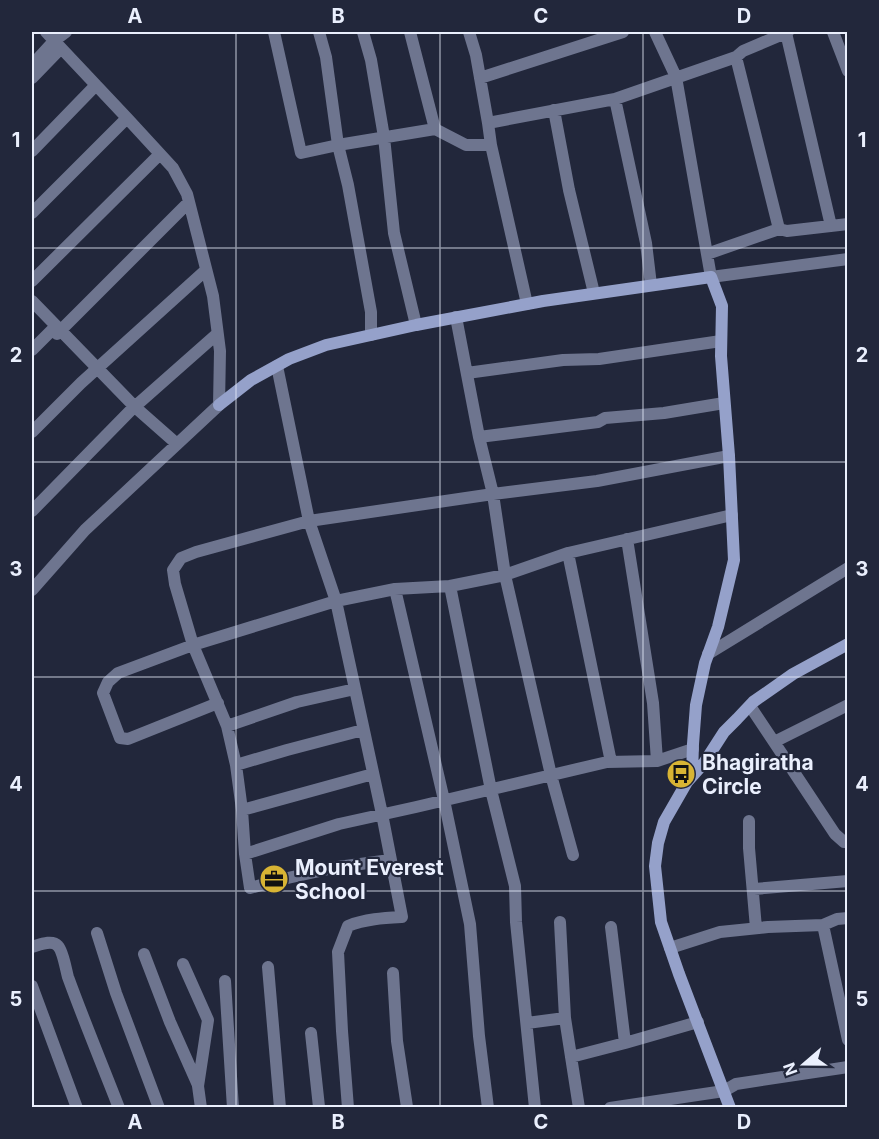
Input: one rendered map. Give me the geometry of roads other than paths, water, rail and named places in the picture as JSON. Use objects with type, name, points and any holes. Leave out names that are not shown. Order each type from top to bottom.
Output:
[{"type":"street","points":[[32,64],[54,40],[66,32]]},
{"type":"street","points":[[274,32],[301,153],[435,129],[466,145],[490,145]]},
{"type":"street","points":[[319,32],[326,57],[338,145],[348,185],[371,312],[371,335]]},
{"type":"street","points":[[363,32],[371,60],[384,137],[394,233],[416,325]]},
{"type":"street","points":[[410,32],[435,129]]},
{"type":"street","points":[[469,32],[476,55],[490,145],[527,304]]},
{"type":"street","points":[[480,78],[623,32]]},
{"type":"street","points":[[655,32],[676,77],[711,277],[722,306],[721,356],[734,560],[718,627],[705,663],[696,705],[692,776]]},
{"type":"street","points":[[833,32],[845,55],[848,71]]},
{"type":"street","points":[[488,123],[615,99],[736,57],[743,51],[786,33],[831,226]]},
{"type":"street","points":[[32,78],[54,40]]},
{"type":"street","points":[[54,40],[160,154],[172,168],[187,194],[213,296],[220,351],[219,405]]},
{"type":"street","points":[[736,57],[779,229]]},
{"type":"street","points":[[32,151],[96,85]]},
{"type":"street","points":[[615,99],[646,243],[651,285]]},
{"type":"street","points":[[554,110],[569,190],[594,293]]},
{"type":"street","points":[[32,213],[127,118]]},
{"type":"street","points":[[32,280],[160,154]]},
{"type":"street","points":[[32,350],[56,331],[189,202]]},
{"type":"street","points":[[707,254],[779,229],[788,231],[848,224]]},
{"type":"street","points":[[33,585],[85,530],[219,405],[250,380],[289,359],[326,345],[527,304],[848,259]]},
{"type":"street","points":[[32,432],[206,270]]},
{"type":"street","points":[[32,301],[56,331]]},
{"type":"street","points":[[32,309],[175,446]]},
{"type":"street","points":[[456,318],[479,437],[493,494],[505,575],[551,775],[573,855]]},
{"type":"street","points":[[32,511],[133,408],[218,334]]},
{"type":"street","points":[[467,373],[563,360],[598,359],[721,341]]},
{"type":"street","points":[[277,366],[309,521],[336,602],[402,917],[378,918],[348,926],[338,952],[348,1107]]},
{"type":"street","points":[[479,437],[724,403]]},
{"type":"street","points":[[390,860],[338,867],[250,888],[236,765],[227,726],[193,645],[176,584],[173,570],[181,558],[309,521],[597,481],[729,456]]},
{"type":"street","points":[[218,703],[128,739],[120,738],[104,693],[108,682],[118,673],[193,645],[336,602],[395,589],[450,586],[505,575],[568,553],[732,515]]},
{"type":"street","points":[[627,539],[653,703],[657,761]]},
{"type":"street","points":[[568,553],[611,762]]},
{"type":"street","points":[[708,654],[848,568]]},
{"type":"street","points":[[450,586],[490,790],[515,886],[516,922],[535,1107]]},
{"type":"street","points":[[395,589],[470,924],[479,1036],[488,1107]]},
{"type":"street","points":[[730,1107],[661,922],[655,866],[658,843],[664,822],[687,782],[704,763],[724,732],[750,706],[793,674],[848,644]]},
{"type":"street","points":[[227,726],[297,702],[355,689]]},
{"type":"street","points":[[774,742],[848,705]]},
{"type":"street","points":[[750,706],[835,834],[844,842],[848,841]]},
{"type":"street","points":[[236,765],[363,730]]},
{"type":"street","points":[[245,854],[339,824],[381,814],[608,762],[657,761],[693,749]]},
{"type":"street","points":[[242,810],[372,774]]},
{"type":"street","points":[[749,821],[756,928]]},
{"type":"street","points":[[754,889],[848,881]]},
{"type":"street","points":[[670,948],[720,932],[823,925],[837,919],[848,918]]},
{"type":"street","points":[[560,922],[565,1018],[579,1107]]},
{"type":"street","points":[[823,925],[848,1040]]},
{"type":"street","points":[[611,927],[625,1043]]},
{"type":"street","points":[[97,933],[116,993],[159,1107]]},
{"type":"street","points":[[32,947],[46,943],[58,946],[120,1107]]},
{"type":"street","points":[[144,954],[198,1086],[201,1107]]},
{"type":"street","points":[[183,964],[208,1020],[198,1086]]},
{"type":"street","points":[[268,967],[280,1107]]},
{"type":"street","points":[[393,973],[404,1107]]},
{"type":"street","points":[[225,981],[234,1107]]},
{"type":"street","points":[[32,986],[77,1107]]},
{"type":"street","points":[[527,1023],[565,1018]]},
{"type":"street","points":[[572,1057],[698,1022]]},
{"type":"street","points":[[311,1033],[319,1107]]},
{"type":"street","points":[[610,1107],[724,1090],[736,1084],[848,1067]]},
{"type":"place","name":"Bhagiratha Circle","points":[[681,774]]},
{"type":"place","name":"Mount Everest School","points":[[274,879]]}]
